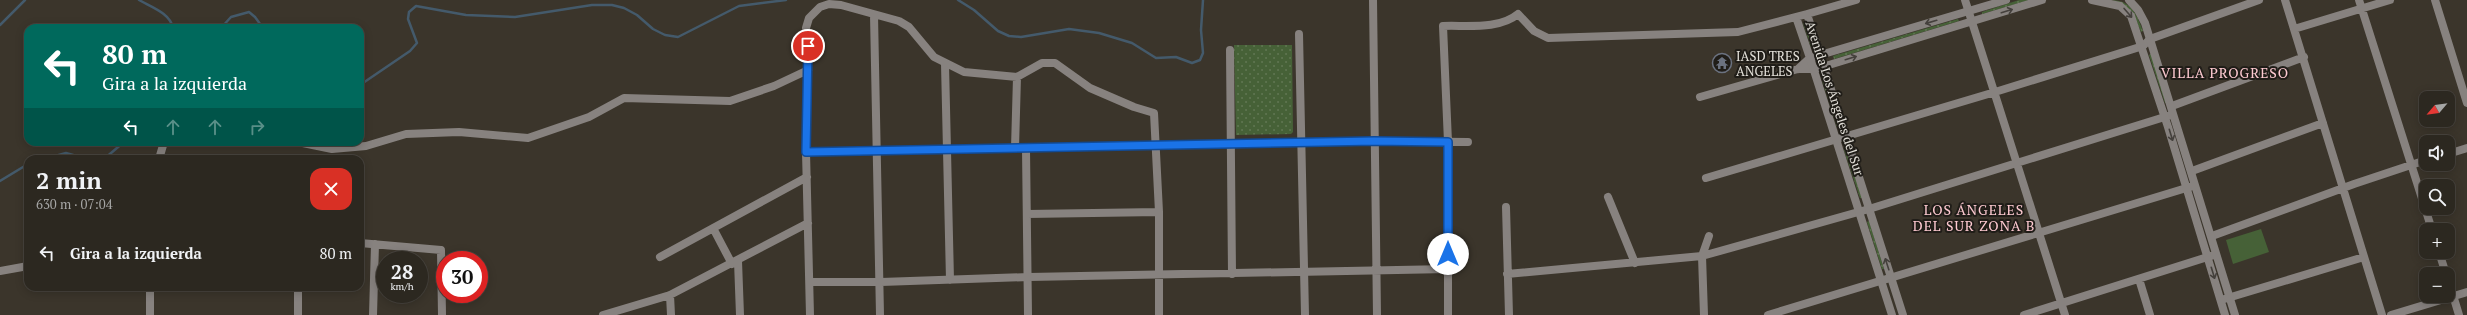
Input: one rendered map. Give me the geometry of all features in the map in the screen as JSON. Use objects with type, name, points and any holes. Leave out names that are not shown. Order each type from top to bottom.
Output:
[{"type":"street","points":[[1373,0],[1377,315]]},
{"type":"street","points":[[1806,14],[1856,0]]},
{"type":"street","points":[[1965,0],[2064,315]]},
{"type":"street","points":[[1798,69],[1810,58],[2006,0]]},
{"type":"street","points":[[1700,97],[1798,69],[1814,69],[2042,0]]},
{"type":"street","points":[[2092,0],[2125,10],[2131,16],[2143,46],[2226,315]]},
{"type":"street","points":[[2129,0],[2134,4],[2143,17],[2218,254],[2235,315]]},
{"type":"street","points":[[1706,178],[1995,92],[2143,46],[2150,39],[2259,0]]},
{"type":"street","points":[[2285,0],[2304,57],[2382,315]]},
{"type":"street","points":[[2359,0],[2430,223]]},
{"type":"street","points":[[2294,29],[2390,0]]},
{"type":"street","points":[[2435,0],[2467,103]]},
{"type":"street","points":[[810,315],[806,152],[808,70],[806,28],[814,12],[829,4],[854,8],[899,21],[909,27],[934,57],[945,64],[973,75],[1017,77],[1042,63],[1050,62],[1061,66],[1090,88],[1134,107],[1154,113],[1159,212],[1159,315]]},
{"type":"street","points":[[1448,315],[1448,142],[1443,26],[1502,23],[1511,20],[1518,14],[1534,31],[1548,38],[1738,32],[1796,17]]},
{"type":"street","name":"Avenida Los Ángeles del Sur","points":[[1892,315],[1796,17],[1806,14],[1903,315]]},
{"type":"street","points":[[874,15],[876,150],[881,282],[880,315]]},
{"type":"street","points":[[1299,34],[1305,315]]},
{"type":"street","points":[[1230,50],[1232,274]]},
{"type":"street","points":[[2172,106],[2304,57]]},
{"type":"street","points":[[945,64],[950,280]]},
{"type":"street","points":[[325,146],[339,148],[366,146],[406,134],[459,132],[528,138],[589,117],[624,98],[730,101],[774,86],[808,70]]},
{"type":"street","points":[[1015,148],[1017,77]]},
{"type":"street","points":[[1507,274],[1702,256],[1860,212],[2174,115]]},
{"type":"street","points":[[2192,170],[2323,123]]},
{"type":"street","points":[[806,152],[1026,149],[1374,141],[1468,142]]},
{"type":"street","points":[[2455,152],[2467,148]]},
{"type":"street","points":[[1026,149],[1028,315]]},
{"type":"street","points":[[2212,236],[2419,162]]},
{"type":"street","points":[[660,256],[807,177]]},
{"type":"street","points":[[1768,315],[1892,279],[2196,186]]},
{"type":"street","points":[[1608,197],[1635,262]]},
{"type":"street","points":[[1506,207],[1509,315]]},
{"type":"street","points":[[1027,214],[1159,212]]},
{"type":"street","points":[[603,315],[670,295],[808,223]]},
{"type":"street","points":[[713,228],[735,262],[740,315]]},
{"type":"street","points":[[1704,315],[1702,256],[1709,236]]},
{"type":"street","points":[[364,243],[441,250],[442,315]]},
{"type":"street","points":[[373,315],[375,244]]},
{"type":"street","points":[[2024,315],[2218,254]]},
{"type":"street","points":[[2221,300],[2364,257]]},
{"type":"street","points":[[1,272],[24,267]]},
{"type":"street","points":[[810,282],[881,282],[1028,277],[1159,276],[1448,269]]},
{"type":"street","points":[[2139,279],[2150,315]]},
{"type":"street","points":[[150,291],[150,315]]},
{"type":"street","points":[[298,291],[298,315]]},
{"type":"street","points":[[2455,296],[2467,292]]},
{"type":"street","points":[[670,295],[671,315]]},
{"type":"street","points":[[2455,300],[2459,315]]},
{"type":"street","points":[[2391,315],[2431,303]]},
{"type":"green space","points":[[2019,0],[2029,0],[1982,14],[1982,12]]},
{"type":"green space","points":[[2111,0],[2124,3],[2128,6],[2136,14],[2143,31],[2141,32],[2134,16],[2123,4]]},
{"type":"green space","points":[[1958,19],[1959,21],[1834,59],[1833,56]]},
{"type":"green space","points":[[1803,23],[1805,23],[1813,46],[1811,47]]},
{"type":"green space","points":[[1234,45],[1292,45],[1293,132],[1291,134],[1236,135]]},
{"type":"green space","points":[[2151,54],[2167,103],[2165,103],[2149,55]]},
{"type":"green space","points":[[1824,79],[1839,126],[1837,127],[1822,80]]},
{"type":"green space","points":[[1844,150],[1846,150],[1862,198],[1860,198]]},
{"type":"green space","points":[[1869,221],[1884,269],[1882,269],[1867,222]]},
{"type":"green space","points":[[2261,229],[2269,252],[2233,264],[2226,240]]},
{"type":"waterway","points":[[0,25],[25,0]]},
{"type":"waterway","points":[[139,0],[164,14],[171,24]]},
{"type":"waterway","points":[[364,82],[410,51],[417,43],[408,19],[409,12],[416,6],[466,15],[515,17],[592,5],[612,5],[624,8],[637,15],[653,29],[665,35],[678,37],[739,6],[786,0]]},
{"type":"waterway","points":[[958,0],[974,10],[998,31],[1009,36],[1021,37],[1069,29],[1099,33],[1132,43],[1156,58],[1176,57],[1192,63],[1200,60],[1203,53],[1201,30],[1203,0]]},
{"type":"waterway","points":[[225,24],[231,17],[249,12],[260,24]]},
{"type":"waterway","points":[[109,155],[119,146]]},
{"type":"waterway","points":[[59,155],[66,153],[73,155]]},
{"type":"waterway","points":[[0,181],[24,166]]},
{"type":"place","name":"IASD TRES ANGELES","points":[[1722,63]]},
{"type":"district","name":"VILLA PROGRESO","points":[[2225,72]]},
{"type":"district","name":"LOS ÁNGELES DEL SUR ZONA B","points":[[1974,218]]},
{"type":"route","points":[[808,46],[806,152],[1026,149],[1374,141],[1448,142],[1448,254]]}]
